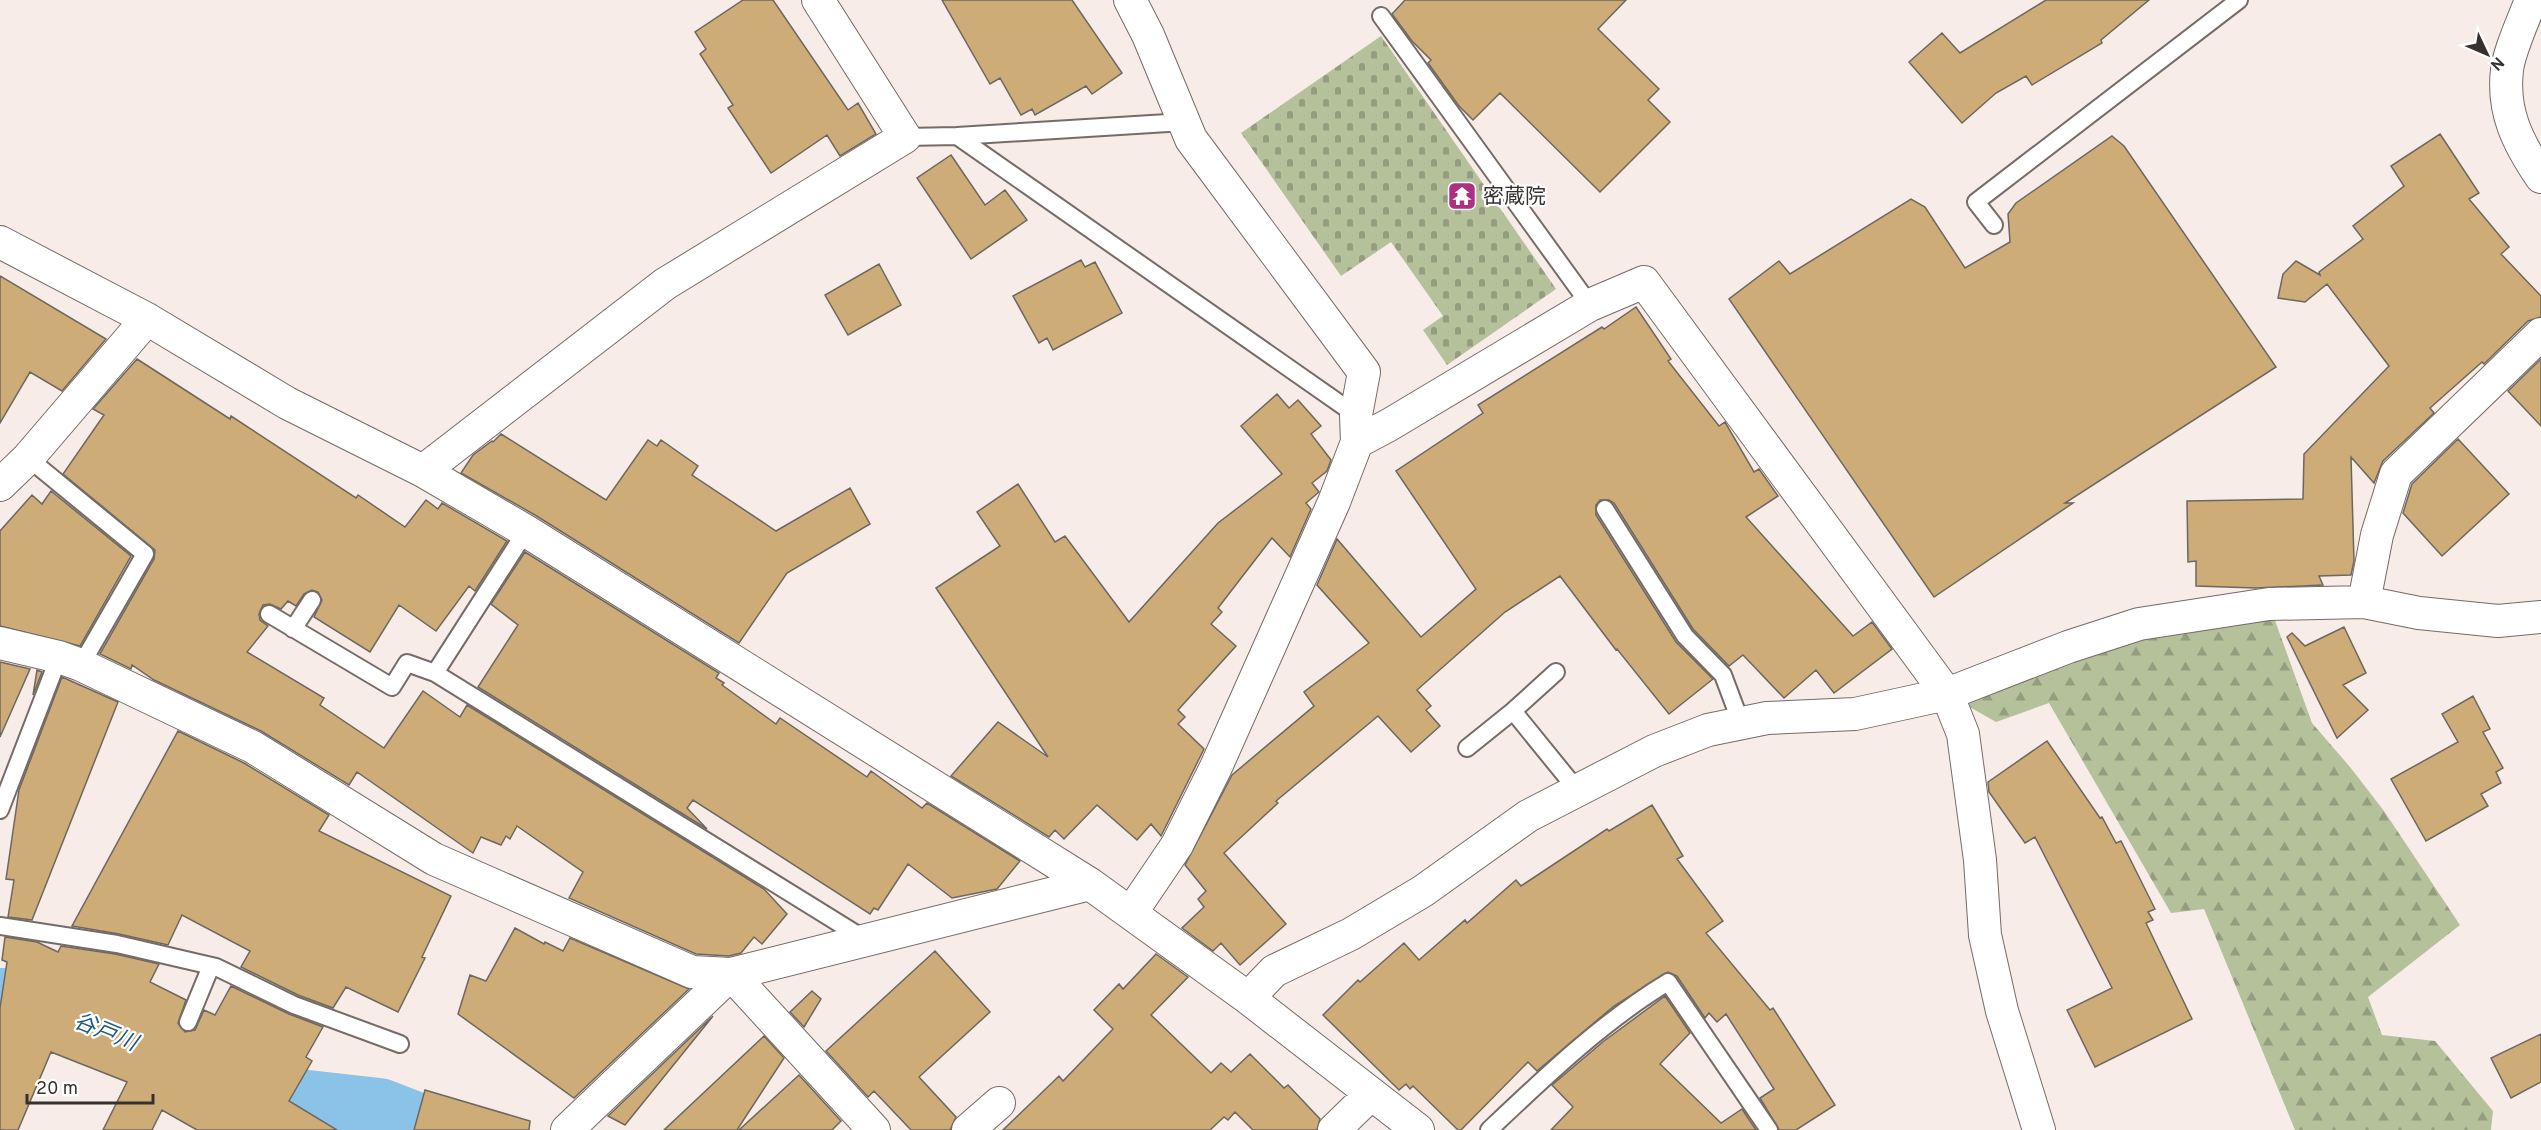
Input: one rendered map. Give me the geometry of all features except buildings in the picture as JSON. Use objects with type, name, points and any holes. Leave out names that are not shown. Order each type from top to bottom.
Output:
[{"type":"street","points":[[423,471],[665,284],[905,137],[818,0]]},
{"type":"street","points":[[1131,0],[1191,139],[1364,372],[1356,429],[1334,502],[1216,767],[1177,845],[1131,913]]},
{"type":"street","points":[[2531,0],[2507,69],[2507,111],[2523,151],[2541,177]]},
{"type":"street","points":[[0,242],[147,318],[287,403],[423,471],[526,531],[1089,884],[1248,998],[1418,1130]]},
{"type":"street","points":[[1356,429],[1389,425],[1590,305],[1644,282],[1947,694],[1963,734],[1980,860],[1984,935],[2002,1011],[2039,1130]]},
{"type":"street","points":[[0,485],[28,458],[147,318]]},
{"type":"street","points":[[2364,602],[2377,535],[2396,474],[2541,334]]},
{"type":"street","points":[[1248,998],[1274,971],[1351,934],[1423,891],[1528,816],[1665,747],[1708,729],[1767,718],[1855,714],[1947,694],[2068,647],[2139,624],[2269,604],[2364,602],[2419,613],[2498,621],[2541,617]]},
{"type":"street","points":[[0,643],[70,661],[253,747],[434,859],[692,972],[731,974],[1089,884]]},
{"type":"street","points":[[567,1130],[731,974]]},
{"type":"street","points":[[731,974],[874,1130]]},
{"type":"street","points":[[1334,1130],[1371,1094]]},
{"type":"street","points":[[968,1130],[999,1103]]},
{"type":"lane","points":[[1994,225],[1976,202],[2239,0]]},
{"type":"lane","points":[[1381,16],[1590,305]]},
{"type":"lane","points":[[905,137],[1184,122]]},
{"type":"lane","points":[[957,136],[1356,429]]},
{"type":"lane","points":[[0,810],[70,661],[145,554],[28,458]]},
{"type":"lane","points":[[1605,509],[1685,636],[1723,675],[1741,723]]},
{"type":"lane","points":[[435,673],[526,531]]},
{"type":"lane","points":[[293,629],[312,600]]},
{"type":"lane","points":[[268,614],[392,687],[407,663],[435,673],[866,940]]},
{"type":"lane","points":[[1467,748],[1556,672]]},
{"type":"lane","points":[[1513,711],[1578,791]]},
{"type":"lane","points":[[0,926],[117,944],[212,966],[294,1005],[400,1044]]},
{"type":"lane","points":[[188,1022],[212,966]]},
{"type":"lane","points":[[1489,1130],[1542,1080],[1631,1004],[1668,982],[1769,1130]]},
{"type":"green space","points":[[1381,36],[1556,289],[1447,365],[1423,330],[1443,316],[1391,242],[1341,276],[1241,133]]},
{"type":"green space","points":[[2269,604],[2312,723],[2384,811],[2460,925],[2368,997],[2382,1035],[2435,1041],[2493,1111],[2491,1130],[2295,1130],[2204,909],[2171,913],[2049,703],[1996,722],[1947,694],[1995,676]]},
{"type":"waterway","name":"谷戸川","points":[[0,1006],[48,1007],[289,1106],[378,1116],[414,1130]]},
{"type":"place","name":"密蔵院","points":[[1462,196]]}]
